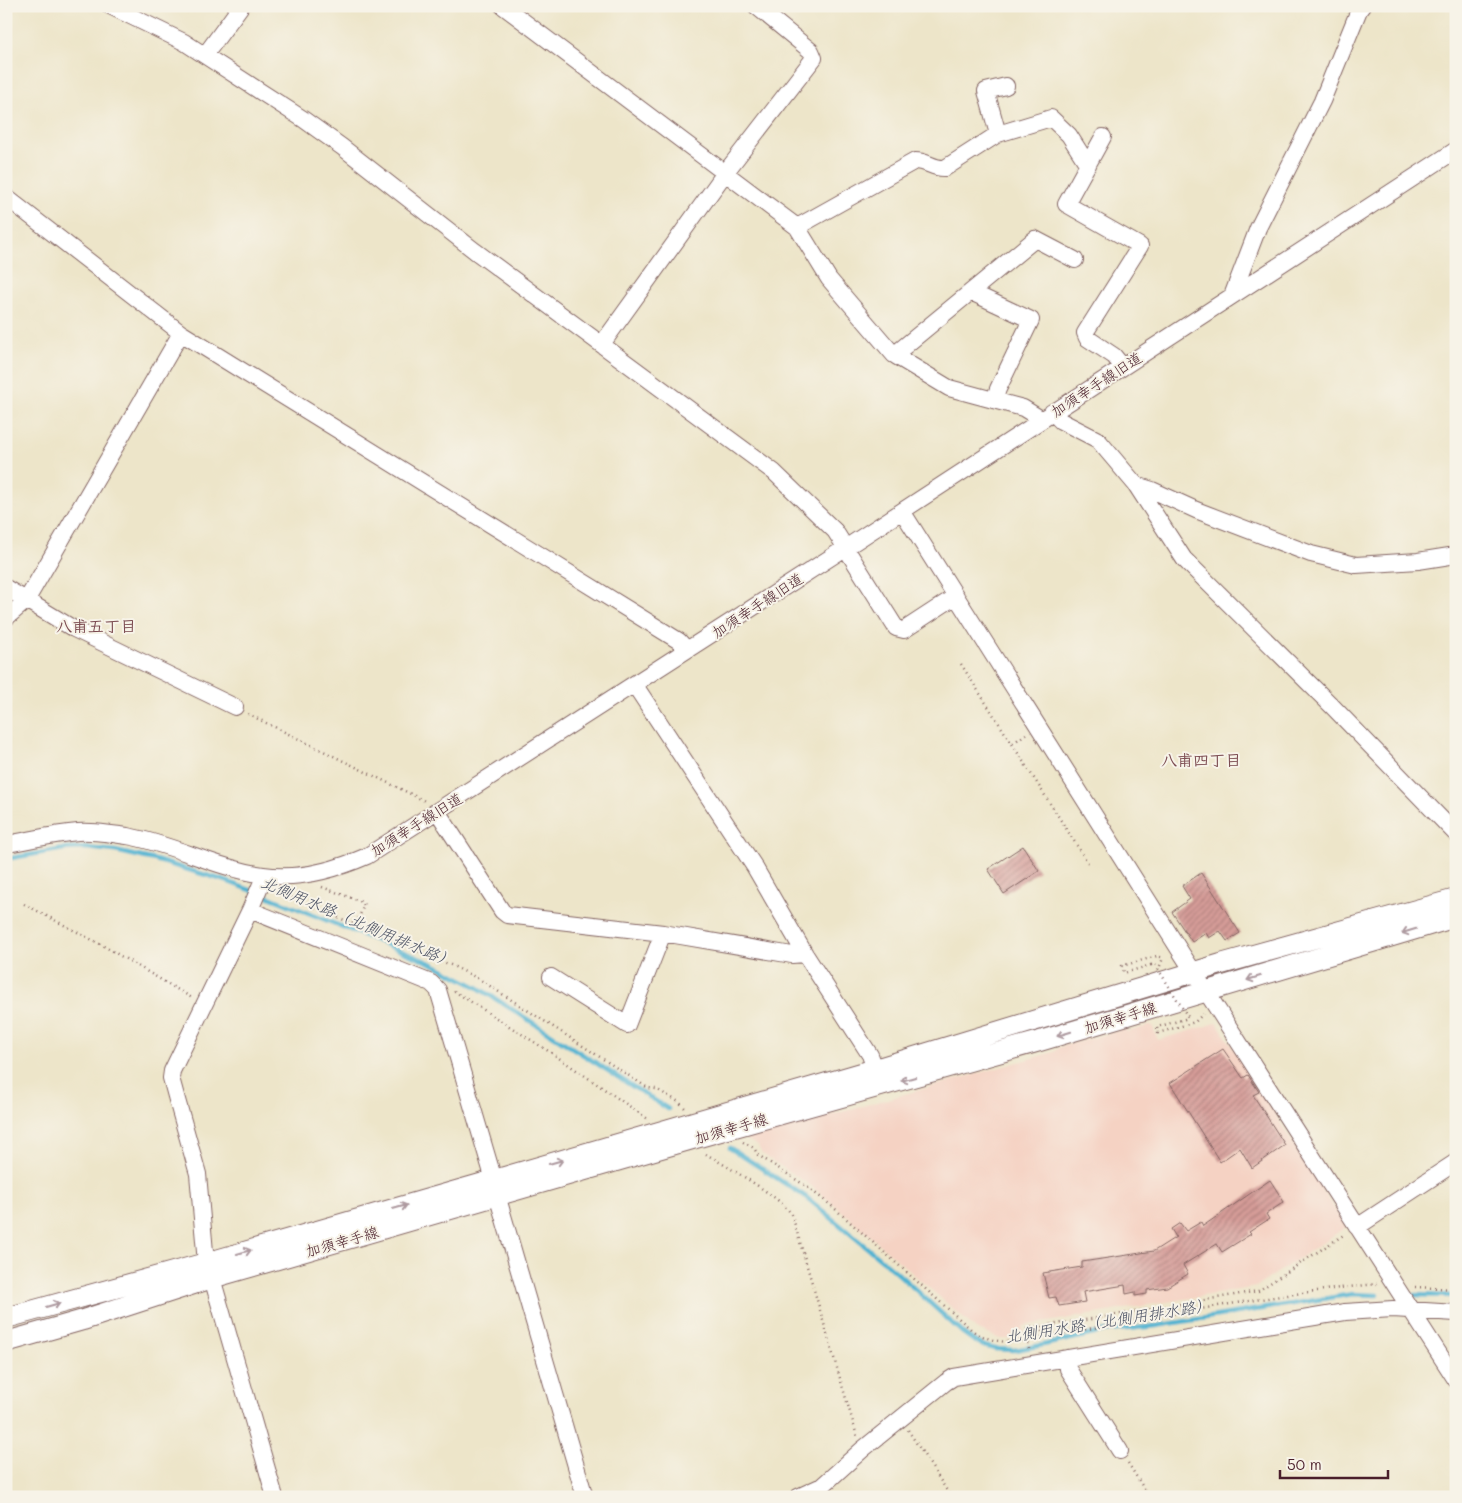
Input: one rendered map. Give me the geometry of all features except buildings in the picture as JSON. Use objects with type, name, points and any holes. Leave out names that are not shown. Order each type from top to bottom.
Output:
[{"type":"main road","name":"加須幸手線","points":[[496,1188],[655,1133],[875,1069],[1194,972],[1456,899]]},
{"type":"main road","name":"加須幸手線","points":[[6,1318],[209,1271],[496,1188],[696,1138],[1040,1042],[1456,917]]},
{"type":"main road","name":"加須幸手線","points":[[6,1342],[83,1320],[209,1271]]},
{"type":"street","points":[[110,6],[184,42],[206,55],[342,147],[475,251],[774,472],[835,531],[896,628],[904,630],[956,596]]},
{"type":"street","points":[[206,55],[241,6]]},
{"type":"street","points":[[602,344],[725,173],[814,58],[811,51],[756,6]]},
{"type":"street","points":[[1232,296],[1258,228],[1322,101],[1362,6]]},
{"type":"street","points":[[504,7],[797,227],[829,279],[894,355],[949,388],[1061,420],[1098,440],[1136,485],[1184,559],[1332,706],[1456,834]]},
{"type":"street","points":[[998,134],[986,91],[1006,86]]},
{"type":"street","points":[[797,227],[915,161],[923,161],[937,169],[945,168],[998,134],[1051,118],[1069,136],[1088,165]]},
{"type":"street","points":[[1103,137],[1066,204],[1140,246],[1085,334],[1086,338],[1114,356],[1123,367]]},
{"type":"street","name":"加須幸手線旧道","points":[[6,844],[79,832],[127,836],[262,879],[316,872],[350,863],[366,856],[845,548],[1456,150]]},
{"type":"street","points":[[11,205],[181,333],[679,641],[687,650]]},
{"type":"street","points":[[894,355],[1035,239],[1075,260]]},
{"type":"street","points":[[971,292],[1031,320],[994,400]]},
{"type":"street","points":[[6,618],[26,601],[181,333]]},
{"type":"street","points":[[1136,485],[1152,490],[1205,514],[1311,554],[1356,566],[1418,561],[1456,555]]},
{"type":"street","points":[[902,511],[1206,991],[1456,1380]]},
{"type":"street","points":[[6,588],[74,630],[235,707]]},
{"type":"street","points":[[634,684],[754,866],[805,954],[870,1055],[875,1069]]},
{"type":"street","points":[[437,812],[506,915],[663,933],[792,955],[805,954]]},
{"type":"street","points":[[262,879],[252,906],[172,1070],[172,1078],[198,1174],[209,1271],[275,1497]]},
{"type":"street","points":[[252,906],[431,983],[438,990],[585,1497]]},
{"type":"street","points":[[551,977],[627,1025],[663,933]]},
{"type":"street","points":[[1357,1227],[1456,1162]]},
{"type":"street","points":[[798,1497],[822,1486],[862,1449],[946,1382],[954,1378],[1345,1312],[1393,1309],[1413,1312],[1456,1313]]},
{"type":"street","points":[[1067,1358],[1068,1369],[1120,1451]]},
{"type":"path","points":[[961,664],[1090,866]]},
{"type":"path","points":[[235,707],[428,802],[437,812]]},
{"type":"path","points":[[1013,743],[1029,732]]},
{"type":"path","points":[[316,872],[319,884],[325,890],[364,904],[356,925]]},
{"type":"path","points":[[278,892],[453,966],[479,979],[648,1088],[656,1089],[679,1102],[687,1112]]},
{"type":"path","points":[[24,904],[102,944],[204,1005]]},
{"type":"path","points":[[1163,958],[1157,956],[1122,966],[1124,973],[1155,964],[1188,1017],[1157,1027],[1158,1033],[1195,1022],[1203,1014]]},
{"type":"path","points":[[438,990],[450,989],[552,1054],[644,1115],[651,1122],[655,1133]]},
{"type":"path","points":[[696,1138],[704,1152],[788,1208],[792,1215],[858,1441],[862,1449]]},
{"type":"path","points":[[738,1138],[754,1148],[758,1155],[806,1186],[833,1207],[973,1332],[986,1339],[1002,1342],[1028,1341],[1027,1328],[1258,1291],[1357,1227]]},
{"type":"path","points":[[1040,1326],[1042,1337],[1355,1285],[1381,1284]]},
{"type":"path","points":[[1408,1287],[1456,1289]]},
{"type":"path","points":[[901,1418],[951,1497]]},
{"type":"path","points":[[1120,1451],[1149,1497]]},
{"type":"shaded area","points":[[1217,1022],[1346,1227],[1256,1287],[1023,1326],[1024,1337],[1000,1339],[976,1329],[837,1207],[810,1185],[762,1154],[758,1146],[746,1139],[1054,1052],[1060,1047],[1125,1029],[1127,1032],[1152,1025],[1158,1040]]},
{"type":"waterway","name":"北側用水路（北側用排水路）","points":[[6,859],[64,849],[86,848],[115,851],[155,860],[223,880],[267,896],[433,964],[477,987],[668,1109]]},
{"type":"waterway","name":"北側用水路（北側用排水路）","points":[[730,1148],[806,1197],[894,1270],[963,1333],[974,1341],[995,1349],[1014,1350],[1107,1331],[1156,1326],[1353,1294],[1377,1295]]},
{"type":"waterway","name":"北側用水路（北側用排水路）","points":[[1415,1295],[1456,1296]]},
{"type":"district","name":"八甫五丁目","points":[[96,625]]},
{"type":"district","name":"八甫四丁目","points":[[1201,759]]}]
